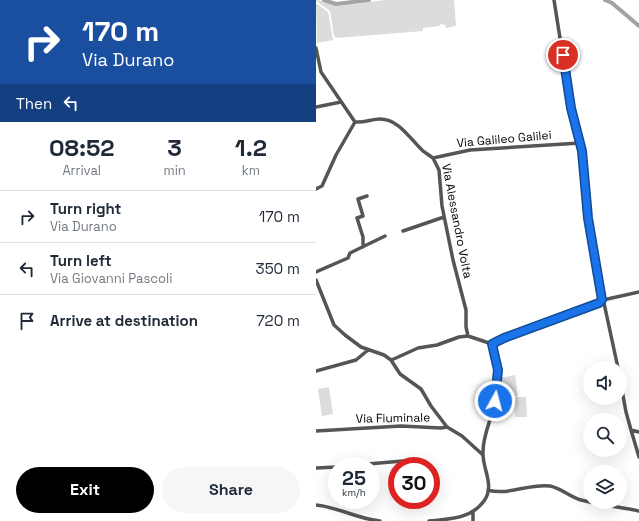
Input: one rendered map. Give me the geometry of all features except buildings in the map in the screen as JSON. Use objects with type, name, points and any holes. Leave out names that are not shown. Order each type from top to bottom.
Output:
[{"type":"street","points":[[554,0],[571,108],[584,163],[588,218],[602,300],[616,361]]},
{"type":"street","points":[[316,48],[321,72],[355,122]]},
{"type":"street","points":[[316,107],[341,102]]},
{"type":"street","points":[[355,122],[380,119],[392,122],[404,131],[423,151],[433,158]]},
{"type":"street","points":[[316,189],[322,186],[336,155],[355,122]]},
{"type":"street","name":"Via Galileo Galilei","points":[[433,158],[470,150],[580,143]]},
{"type":"street","name":"Via Alessandro Volta","points":[[433,158],[439,170],[444,217],[466,310],[466,327],[468,336]]},
{"type":"street","points":[[363,247],[363,237],[357,218],[363,216],[358,199],[367,196]]},
{"type":"street","points":[[403,231],[434,219],[444,217]]},
{"type":"street","points":[[316,272],[348,258],[350,253],[385,236]]},
{"type":"street","points":[[316,280],[334,325],[353,342],[368,350],[384,355],[391,360],[400,374],[421,390],[447,427],[462,436],[483,455]]},
{"type":"street","points":[[391,360],[418,348],[437,345],[455,338],[468,336],[492,344],[504,338],[599,303],[602,300],[639,292]]},
{"type":"street","points":[[429,521],[463,516],[473,512],[487,496],[488,476],[483,455],[485,433],[495,401],[498,376],[498,366],[492,344]]},
{"type":"street","points":[[316,371],[356,360],[368,350]]},
{"type":"street","points":[[625,405],[639,457]]},
{"type":"street","name":"Via Fiuminale","points":[[316,431],[401,426],[447,427]]},
{"type":"street","points":[[631,430],[639,432]]},
{"type":"street","points":[[316,468],[328,467]]},
{"type":"street","points":[[488,490],[504,491],[552,486],[579,500],[607,506],[639,510]]},
{"type":"street","points":[[316,505],[333,508],[353,515],[380,521]]},
{"type":"street","points":[[473,512],[473,521]]},
{"type":"shaded area","points":[[316,0],[337,6],[385,0],[454,0],[456,25],[446,28],[445,25],[441,24],[439,26],[423,28],[423,31],[337,38],[334,36],[330,11]]},
{"type":"shaded area","points":[[316,3],[328,12],[333,40],[317,43]]},
{"type":"shaded area","points":[[515,375],[518,396],[497,395],[499,378]]},
{"type":"shaded area","points":[[329,387],[333,414],[322,416],[318,389]]},
{"type":"shaded area","points":[[514,397],[526,397],[527,417],[515,417]]},
{"type":"waterway","points":[[324,0],[336,4],[369,0]]},
{"type":"waterway","points":[[605,0],[612,3],[639,26]]},
{"type":"route","points":[[495,401],[498,366],[493,350],[492,344],[494,342],[599,303],[602,300],[588,218],[584,163],[571,108],[563,55]]}]
